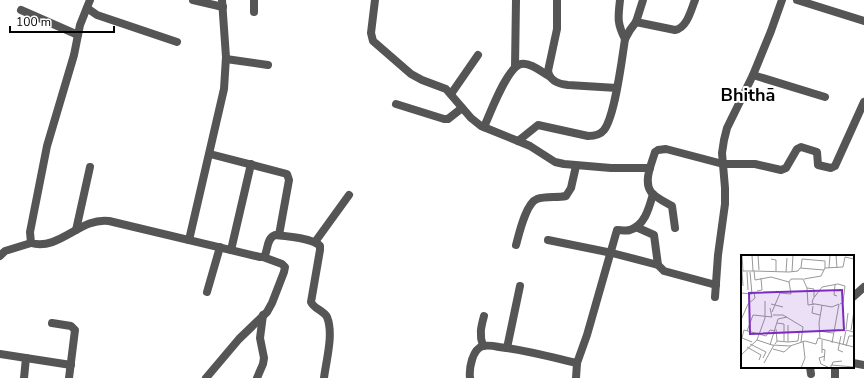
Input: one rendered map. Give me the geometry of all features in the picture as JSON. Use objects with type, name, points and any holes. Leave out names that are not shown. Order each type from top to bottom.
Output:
[{"type":"street","points":[[189,240],[224,89],[226,59],[222,4],[193,0]]},
{"type":"street","points":[[254,0],[254,12]]},
{"type":"street","points":[[375,0],[371,33],[373,41],[411,74],[422,80],[442,86],[451,94],[471,118],[484,127],[530,146],[556,162],[576,166],[650,168]]},
{"type":"street","points":[[515,67],[516,0]]},
{"type":"street","points":[[549,76],[548,71],[557,29],[557,0]]},
{"type":"street","points":[[620,0],[618,21],[625,39]]},
{"type":"street","points":[[518,141],[538,125],[588,136],[596,136],[605,129],[610,117],[617,88],[625,39],[636,22],[643,0]]},
{"type":"street","points":[[636,22],[675,30],[679,29],[686,23],[695,0]]},
{"type":"street","points":[[715,297],[725,204],[722,153],[727,128],[753,75],[782,0]]},
{"type":"street","points":[[797,0],[864,21]]},
{"type":"street","points":[[31,242],[30,232],[47,146],[88,4]]},
{"type":"street","points":[[88,4],[97,15],[177,42]]},
{"type":"street","points":[[22,10],[78,35]]},
{"type":"street","points":[[451,94],[478,55]]},
{"type":"street","points":[[226,59],[268,65]]},
{"type":"street","points":[[484,127],[505,80],[515,67],[520,64],[526,64],[549,76],[560,84],[617,88]]},
{"type":"street","points":[[753,75],[825,98]]},
{"type":"street","points":[[675,228],[672,206],[653,194],[647,180],[655,152],[661,148],[723,164],[755,164],[784,170],[797,149],[801,147],[817,152],[818,165],[833,168],[864,102]]},
{"type":"street","points":[[396,104],[444,119],[448,119],[462,108]]},
{"type":"street","points":[[210,154],[284,172],[289,176],[279,236]]},
{"type":"street","points":[[231,250],[250,164]]},
{"type":"street","points":[[516,245],[525,216],[533,201],[538,199],[566,196],[571,188],[576,166]]},
{"type":"street","points":[[76,230],[90,167]]},
{"type":"street","points":[[576,378],[577,363],[617,230],[628,231],[636,227],[646,216],[653,194]]},
{"type":"street","points":[[315,242],[349,195]]},
{"type":"street","points":[[0,256],[5,251],[31,242],[44,243],[60,239],[95,221],[103,220],[220,247],[255,257],[263,257],[282,264],[285,268],[272,303],[263,315],[238,339],[206,378]]},
{"type":"street","points":[[636,227],[654,235],[658,266]]},
{"type":"street","points":[[263,257],[272,236],[315,242],[320,246],[311,302],[312,306],[323,313],[328,323],[329,342],[324,378]]},
{"type":"street","points":[[548,240],[610,253],[658,266],[664,272],[716,285]]},
{"type":"street","points":[[207,292],[220,247]]},
{"type":"street","points":[[507,348],[520,286]]},
{"type":"street","points":[[854,296],[863,291]]},
{"type":"street","points":[[257,378],[264,358],[260,338],[263,315]]},
{"type":"street","points":[[483,346],[480,339],[480,333],[484,316]]},
{"type":"street","points":[[52,323],[71,326],[75,330],[69,378]]},
{"type":"street","points":[[470,378],[470,367],[473,357],[477,350],[483,346],[507,348],[577,363]]},
{"type":"street","points":[[0,354],[71,365]]},
{"type":"street","points":[[24,378],[26,358]]},
{"type":"street","points":[[854,363],[864,365]]},
{"type":"district","name":"Bhithā","points":[[748,95]]}]
